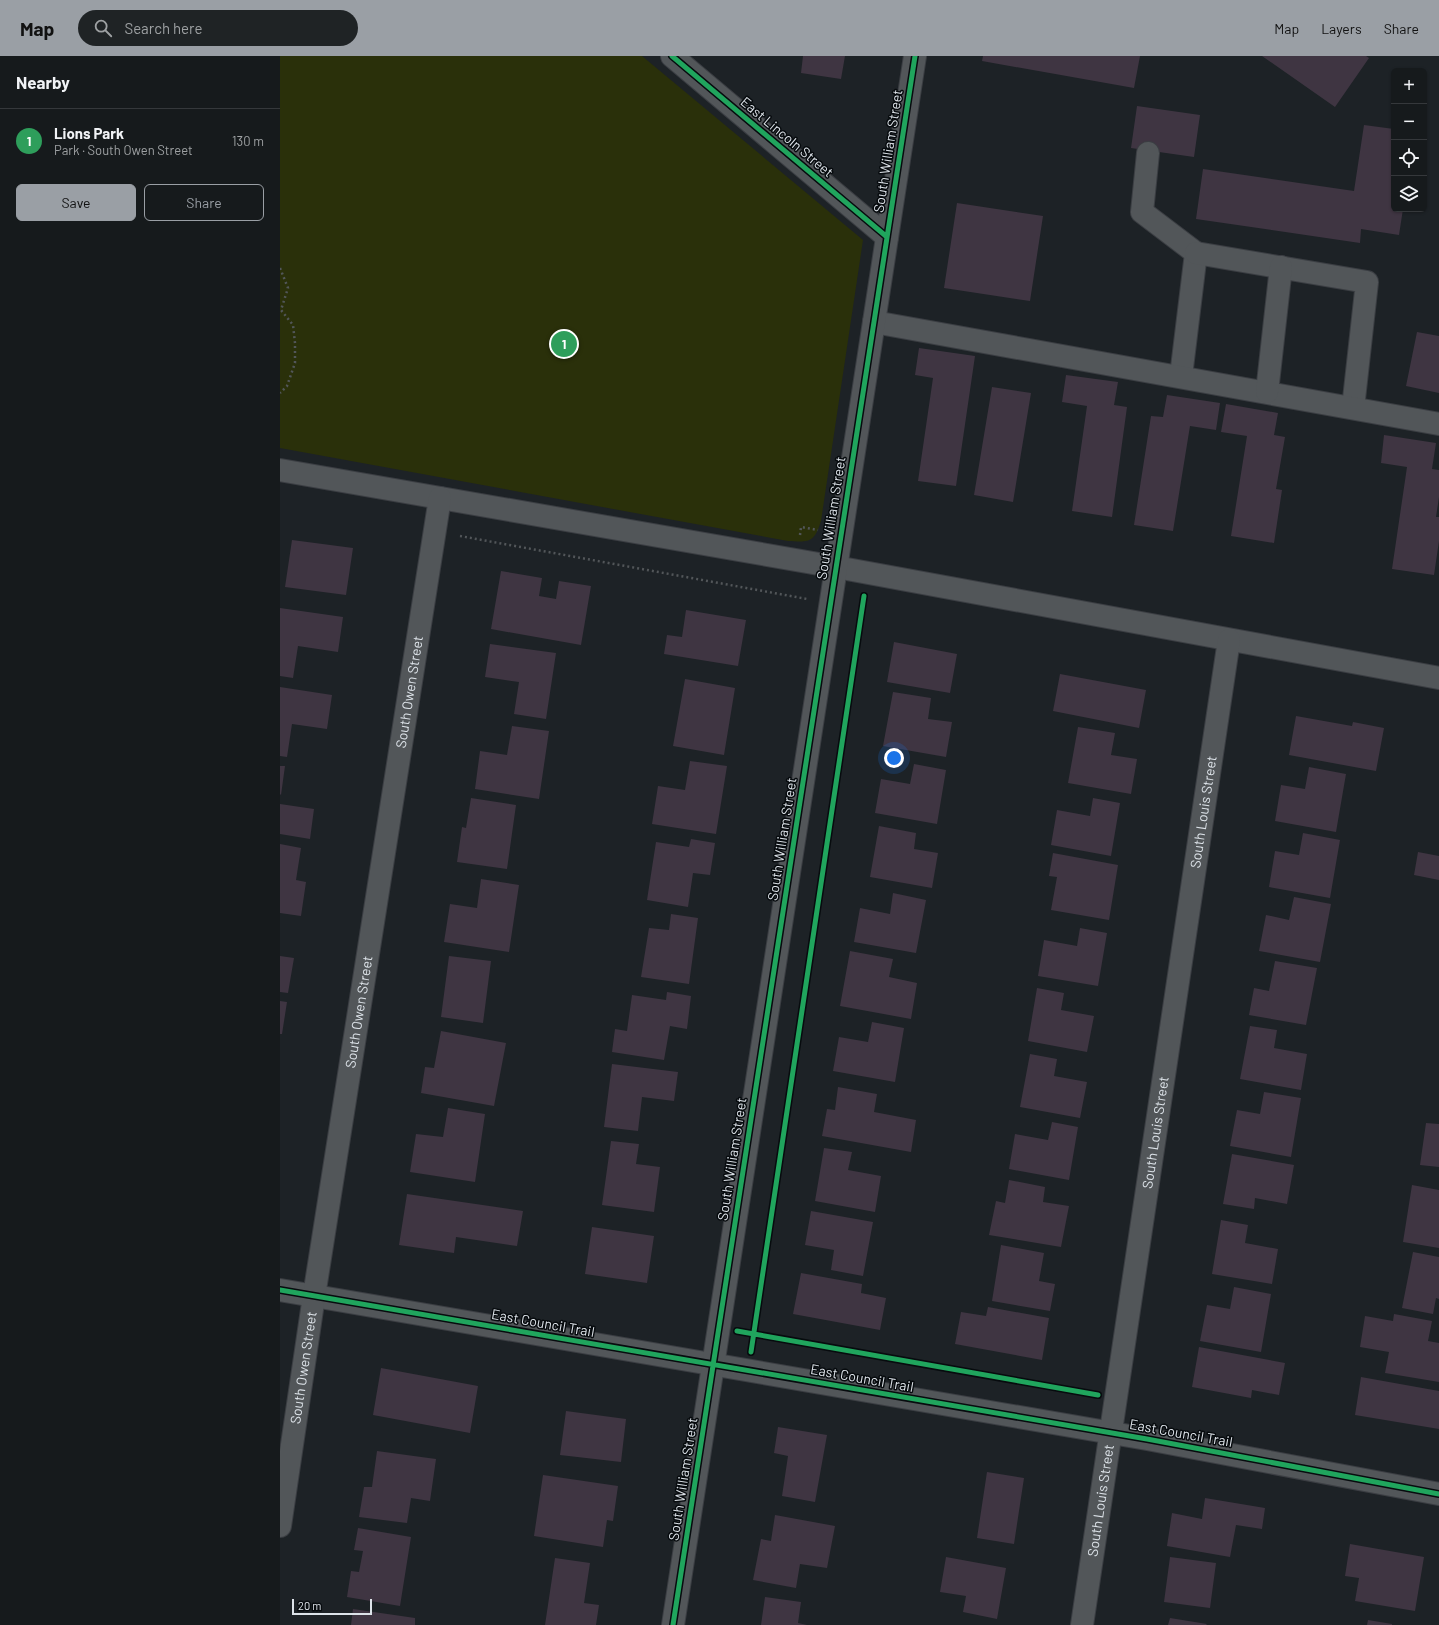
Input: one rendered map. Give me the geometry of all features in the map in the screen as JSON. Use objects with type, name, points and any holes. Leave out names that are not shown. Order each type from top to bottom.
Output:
[{"type":"street","name":"East Lincoln Street","points":[[672,56],[887,237]]},
{"type":"street","name":"South William Street","points":[[673,1625],[914,56]]},
{"type":"street","points":[[1148,153],[1142,212],[1196,253],[1367,282],[1353,408]]},
{"type":"street","points":[[1181,376],[1196,253]]},
{"type":"street","points":[[1267,392],[1281,267]]},
{"type":"street","points":[[874,322],[1181,376],[1439,424]]},
{"type":"street","points":[[280,470],[836,566],[1439,678]]},
{"type":"street","name":"South Owen Street","points":[[280,1526],[314,1296],[440,498]]},
{"type":"street","name":"South Louis Street","points":[[1082,1625],[1229,640]]},
{"type":"street","name":"East Council Trail","points":[[280,1290],[1110,1433],[1439,1494]]},
{"type":"path","points":[[280,268],[288,288],[281,310],[293,325],[295,363],[286,386],[280,393]]},
{"type":"path","points":[[799,542],[801,528],[818,530]]},
{"type":"path","points":[[453,535],[807,599]]},
{"type":"green space","points":[[280,56],[642,56],[863,240],[821,521],[816,534],[810,540],[806,541],[788,541],[280,448]]},
{"type":"building","points":[[803,56],[845,56],[841,79],[801,73]]},
{"type":"building","points":[[983,56],[1140,56],[1134,88],[982,61]]},
{"type":"building","points":[[1262,56],[1366,56],[1369,58],[1335,107]]},
{"type":"building","points":[[1137,106],[1200,115],[1194,157],[1131,148]]},
{"type":"building","points":[[1364,125],[1391,129],[1391,212],[1403,212],[1399,235],[1361,229],[1360,243],[1196,219],[1203,169],[1354,191]]},
{"type":"building","points":[[957,203],[1043,216],[1030,301],[944,288]]},
{"type":"building","points":[[1417,332],[1439,336],[1439,393],[1406,386]]},
{"type":"building","points":[[919,348],[975,356],[956,486],[918,481],[933,378],[915,375]]},
{"type":"building","points":[[1066,375],[1118,382],[1114,405],[1127,407],[1112,517],[1072,511],[1087,406],[1062,402]]},
{"type":"building","points":[[992,387],[1031,393],[1013,502],[974,495]]},
{"type":"building","points":[[1167,395],[1220,403],[1216,430],[1190,426],[1173,531],[1134,525],[1151,416],[1163,417]]},
{"type":"building","points":[[1226,404],[1278,413],[1274,435],[1285,437],[1276,489],[1282,490],[1274,543],[1231,536],[1247,436],[1221,432]]},
{"type":"building","points":[[1384,435],[1436,443],[1432,469],[1439,470],[1439,497],[1436,517],[1439,517],[1439,541],[1434,575],[1392,569],[1407,467],[1381,463]]},
{"type":"building","points":[[292,540],[353,548],[346,595],[285,587]]},
{"type":"building","points":[[501,571],[542,578],[539,596],[556,599],[559,581],[591,586],[581,645],[491,629]]},
{"type":"building","points":[[280,608],[343,617],[338,652],[298,646],[293,678],[280,676]]},
{"type":"building","points":[[686,610],[746,620],[738,666],[664,654],[667,635],[682,637]]},
{"type":"building","points":[[894,642],[957,654],[950,693],[887,682]]},
{"type":"building","points":[[490,644],[556,653],[546,719],[514,714],[519,682],[485,677]]},
{"type":"building","points":[[1060,674],[1146,690],[1139,728],[1053,711]]},
{"type":"building","points":[[685,679],[735,688],[724,755],[673,746]]},
{"type":"building","points":[[280,687],[332,695],[327,729],[292,724],[287,757],[280,756]]},
{"type":"building","points":[[893,692],[931,698],[928,719],[952,722],[946,757],[883,746]]},
{"type":"building","points":[[1296,716],[1352,726],[1353,722],[1384,728],[1376,771],[1289,755]]},
{"type":"building","points":[[512,726],[549,731],[539,799],[475,789],[480,751],[507,755]]},
{"type":"building","points":[[1078,727],[1115,733],[1111,755],[1137,759],[1131,794],[1068,783]]},
{"type":"building","points":[[690,761],[727,766],[716,834],[652,824],[658,786],[685,790]]},
{"type":"building","points":[[914,764],[946,770],[937,824],[875,813],[881,779],[910,784]]},
{"type":"building","points":[[280,766],[285,766],[281,795],[280,794]]},
{"type":"building","points":[[1309,767],[1346,774],[1336,832],[1275,821],[1281,785],[1305,789]]},
{"type":"building","points":[[471,798],[516,805],[507,869],[457,862],[462,827],[466,828]]},
{"type":"building","points":[[1093,798],[1120,803],[1111,856],[1051,845],[1057,810],[1090,816]]},
{"type":"building","points":[[280,804],[314,809],[310,839],[280,834]]},
{"type":"building","points":[[879,826],[916,833],[914,849],[938,853],[932,888],[870,877]]},
{"type":"building","points":[[1303,833],[1340,840],[1330,898],[1269,887],[1275,851],[1299,855]]},
{"type":"building","points":[[691,839],[715,843],[710,875],[693,873],[688,907],[647,900],[656,842],[689,847]]},
{"type":"building","points":[[280,844],[301,848],[296,880],[306,882],[301,916],[280,913]]},
{"type":"building","points":[[1418,852],[1439,856],[1439,880],[1414,875]]},
{"type":"building","points":[[1053,853],[1118,865],[1109,920],[1051,910],[1057,877],[1049,876]]},
{"type":"building","points":[[481,879],[519,885],[509,952],[444,942],[450,904],[477,908]]},
{"type":"building","points":[[893,893],[926,900],[916,953],[854,942],[860,908],[890,914]]},
{"type":"building","points":[[1294,897],[1331,904],[1320,962],[1259,951],[1266,915],[1289,920]]},
{"type":"building","points":[[671,914],[698,918],[689,984],[641,977],[649,928],[669,930]]},
{"type":"building","points":[[1080,928],[1107,933],[1098,986],[1038,976],[1044,940],[1077,946]]},
{"type":"building","points":[[850,951],[893,959],[889,977],[917,983],[911,1019],[840,1006]]},
{"type":"building","points":[[280,956],[294,958],[288,993],[280,992]]},
{"type":"building","points":[[449,956],[491,961],[483,1023],[441,1017]]},
{"type":"building","points":[[1275,961],[1317,968],[1306,1025],[1249,1015],[1254,988],[1269,991]]},
{"type":"building","points":[[1037,988],[1064,993],[1061,1010],[1094,1016],[1087,1052],[1028,1041]]},
{"type":"building","points":[[667,992],[691,996],[687,1029],[670,1026],[664,1060],[612,1052],[615,1029],[627,1031],[632,995],[666,1000]]},
{"type":"building","points":[[280,1001],[287,1002],[282,1034],[280,1034]]},
{"type":"building","points":[[872,1022],[904,1028],[895,1082],[833,1071],[839,1037],[868,1042]]},
{"type":"building","points":[[1250,1026],[1277,1030],[1274,1048],[1307,1054],[1301,1090],[1240,1079]]},
{"type":"building","points":[[441,1031],[506,1043],[494,1106],[421,1093],[425,1067],[434,1068]]},
{"type":"building","points":[[1030,1054],[1057,1059],[1054,1076],[1087,1082],[1080,1118],[1020,1107]]},
{"type":"building","points":[[612,1064],[678,1072],[674,1101],[642,1097],[638,1131],[604,1127]]},
{"type":"building","points":[[838,1087],[877,1094],[874,1112],[916,1120],[911,1152],[822,1136],[827,1109],[835,1110]]},
{"type":"building","points":[[1264,1092],[1301,1098],[1291,1157],[1230,1146],[1237,1110],[1260,1114]]},
{"type":"building","points":[[448,1108],[485,1114],[475,1182],[410,1172],[416,1134],[443,1137]]},
{"type":"building","points":[[1052,1122],[1078,1127],[1069,1180],[1009,1169],[1015,1134],[1048,1140]]},
{"type":"building","points":[[1426,1123],[1439,1124],[1439,1167],[1420,1165]]},
{"type":"building","points":[[611,1141],[639,1144],[636,1164],[660,1167],[654,1212],[602,1205]]},
{"type":"building","points":[[824,1148],[852,1152],[848,1170],[881,1176],[875,1212],[815,1201]]},
{"type":"building","points":[[1232,1154],[1294,1165],[1287,1204],[1255,1198],[1254,1209],[1223,1204]]},
{"type":"building","points":[[1009,1180],[1045,1187],[1043,1202],[1069,1206],[1061,1247],[989,1235],[996,1201],[1005,1203]]},
{"type":"building","points":[[1412,1185],[1439,1190],[1439,1248],[1403,1242]]},
{"type":"building","points":[[407,1194],[523,1211],[517,1246],[456,1237],[454,1253],[399,1245]]},
{"type":"building","points":[[811,1211],[873,1222],[863,1276],[831,1270],[834,1250],[805,1245]]},
{"type":"building","points":[[1221,1220],[1248,1225],[1245,1243],[1278,1249],[1272,1284],[1212,1274]]},
{"type":"building","points":[[592,1227],[654,1236],[647,1283],[585,1274]]},
{"type":"building","points":[[1001,1245],[1044,1253],[1039,1281],[1055,1284],[1050,1311],[992,1301]]},
{"type":"building","points":[[1413,1252],[1439,1257],[1439,1299],[1436,1298],[1433,1314],[1402,1308]]},
{"type":"building","points":[[801,1273],[862,1284],[861,1293],[886,1298],[880,1330],[793,1314]]},
{"type":"building","points":[[1234,1287],[1271,1294],[1261,1352],[1200,1341],[1207,1305],[1230,1309]]},
{"type":"building","points":[[988,1307],[1049,1318],[1042,1360],[955,1344],[961,1312],[986,1316]]},
{"type":"building","points":[[1394,1314],[1432,1321],[1428,1341],[1439,1343],[1439,1382],[1385,1373],[1389,1352],[1360,1347],[1365,1316],[1393,1321]]},
{"type":"building","points":[[1199,1347],[1285,1363],[1279,1395],[1252,1390],[1251,1398],[1192,1387]]},
{"type":"building","points":[[381,1368],[478,1386],[470,1433],[373,1415]]},
{"type":"building","points":[[1361,1377],[1439,1391],[1439,1429],[1355,1415]]},
{"type":"building","points":[[566,1411],[626,1419],[621,1462],[560,1455]]},
{"type":"building","points":[[778,1427],[827,1435],[815,1502],[782,1496],[788,1456],[774,1453]]},
{"type":"building","points":[[377,1451],[436,1459],[430,1501],[411,1498],[407,1523],[359,1517],[364,1487],[372,1487]]},
{"type":"building","points":[[987,1472],[1024,1478],[1014,1544],[977,1538]]},
{"type":"building","points":[[543,1475],[618,1486],[613,1521],[607,1520],[603,1547],[534,1536]]},
{"type":"building","points":[[1205,1498],[1265,1508],[1262,1529],[1236,1525],[1230,1557],[1167,1546],[1172,1513],[1202,1519]]},
{"type":"building","points":[[775,1515],[835,1526],[827,1568],[800,1564],[796,1588],[753,1580],[761,1539],[771,1541]]},
{"type":"building","points":[[358,1528],[411,1537],[400,1606],[347,1597],[351,1571],[359,1572],[363,1551],[354,1550]]},
{"type":"building","points":[[1350,1544],[1424,1557],[1415,1611],[1355,1601],[1359,1578],[1345,1576]]},
{"type":"building","points":[[946,1557],[1006,1568],[997,1619],[963,1612],[966,1596],[940,1592]]},
{"type":"building","points":[[1170,1557],[1216,1563],[1210,1608],[1164,1602]]},
{"type":"building","points":[[555,1558],[590,1563],[584,1603],[599,1605],[596,1625],[545,1625]]},
{"type":"building","points":[[765,1597],[801,1602],[798,1623],[807,1625],[761,1625]]},
{"type":"building","points":[[353,1609],[415,1618],[415,1625],[351,1625]]},
{"type":"building","points":[[1170,1618],[1207,1624],[1168,1625]]},
{"type":"building","points":[[1368,1620],[1392,1624],[1392,1625],[1367,1625]]},
{"type":"cycle path","points":[[672,56],[887,237]]},
{"type":"cycle path","points":[[673,1625],[915,56]]},
{"type":"cycle path","points":[[751,1352],[864,596]]},
{"type":"cycle path","points":[[280,1290],[1147,1439],[1439,1494]]},
{"type":"cycle path","points":[[737,1331],[1098,1395]]},
{"type":"place","name":"Lions Park","points":[[564,344]]}]
